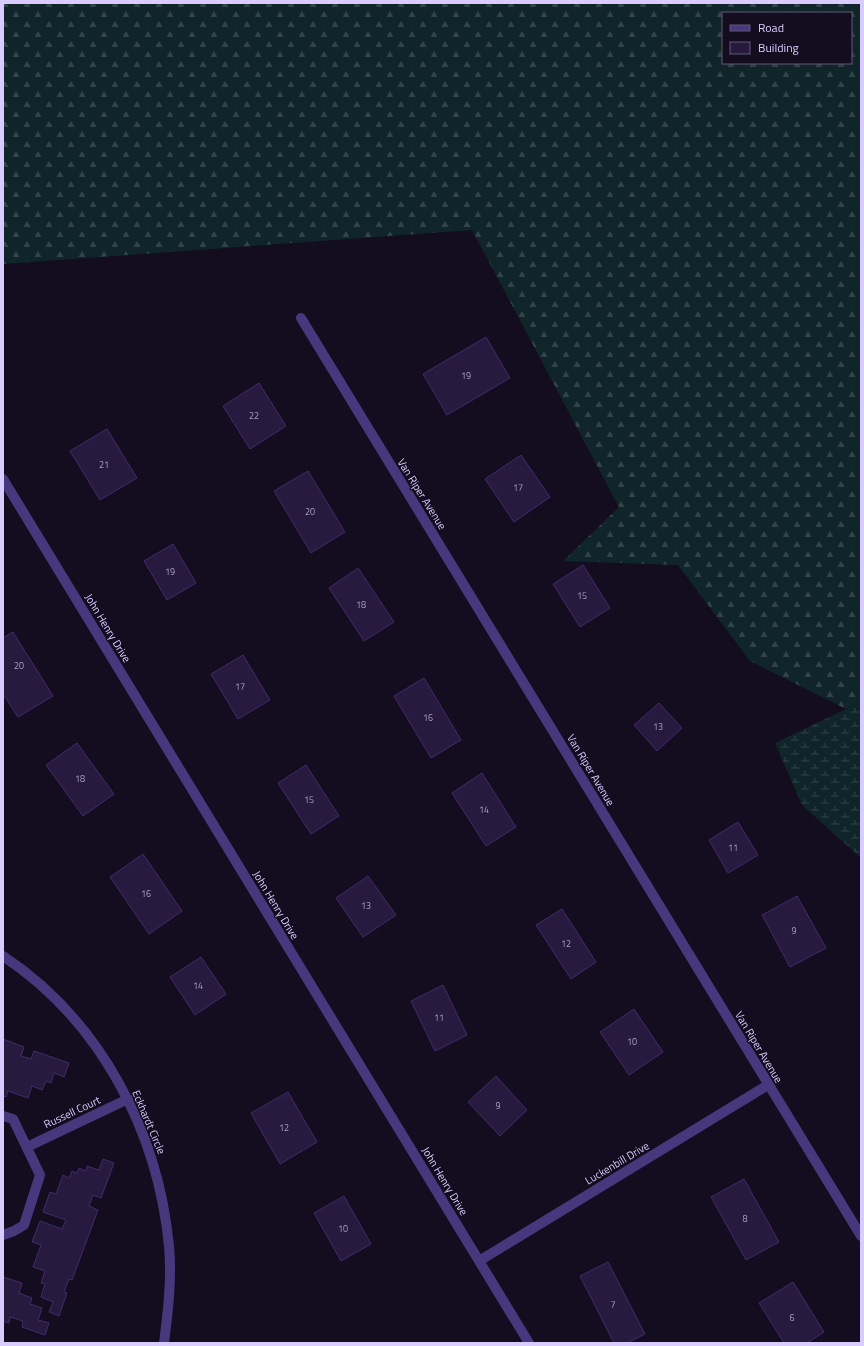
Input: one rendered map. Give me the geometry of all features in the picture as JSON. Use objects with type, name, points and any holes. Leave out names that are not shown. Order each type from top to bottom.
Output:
[{"type":"street","name":"Van Riper Avenue","points":[[301,318],[861,1236]]},
{"type":"street","name":"John Henry Drive","points":[[3,479],[529,1343]]},
{"type":"street","name":"Eckhardt Circle","points":[[3,956],[17,965],[52,995],[83,1029],[110,1067],[128,1099],[150,1150],[162,1194],[169,1248],[169,1302],[164,1343]]},
{"type":"street","name":"Luckenbill Drive","points":[[479,1261],[768,1085]]},
{"type":"street","name":"Russell Court","points":[[27,1147],[128,1099]]},
{"type":"street","points":[[3,1116],[13,1119],[40,1175],[24,1225],[3,1235]]},
{"type":"green space","points":[[3,3],[861,3],[861,702],[846,709],[750,661],[678,565],[563,561],[619,507],[472,230],[3,264]]},
{"type":"green space","points":[[861,702],[861,858],[802,805],[775,743]]},
{"type":"building","points":[[486,337],[510,378],[447,415],[423,374]]},
{"type":"building","points":[[259,383],[286,426],[250,449],[223,406]]},
{"type":"building","points":[[107,429],[137,478],[100,500],[70,451]]},
{"type":"building","points":[[521,455],[550,497],[514,522],[485,479]]},
{"type":"building","points":[[308,471],[345,532],[311,553],[274,491]]},
{"type":"building","points":[[173,544],[196,583],[167,600],[144,561]]},
{"type":"building","points":[[583,565],[610,608],[580,627],[553,584]]},
{"type":"building","points":[[358,568],[394,622],[364,641],[329,588]]},
{"type":"building","points":[[13,632],[53,696],[18,717],[3,694],[3,638]]},
{"type":"building","points":[[243,655],[270,700],[238,719],[211,674]]},
{"type":"building","points":[[424,678],[461,740],[431,758],[394,696]]},
{"type":"building","points":[[659,703],[682,728],[657,751],[634,725]]},
{"type":"building","points":[[77,743],[114,794],[83,816],[46,765]]},
{"type":"building","points":[[306,765],[339,816],[311,834],[278,783]]},
{"type":"building","points":[[482,773],[516,827],[486,846],[452,793]]},
{"type":"building","points":[[738,822],[758,855],[728,873],[709,840]]},
{"type":"building","points":[[143,854],[182,911],[149,934],[110,877]]},
{"type":"building","points":[[368,876],[396,915],[363,937],[336,898]]},
{"type":"building","points":[[797,896],[826,948],[790,967],[762,915]]},
{"type":"building","points":[[562,909],[596,962],[571,979],[536,925]]},
{"type":"building","points":[[201,957],[226,994],[195,1015],[170,977]]},
{"type":"building","points":[[443,985],[467,1035],[435,1051],[411,1001]]},
{"type":"building","points":[[634,1009],[663,1052],[629,1075],[600,1032]]},
{"type":"building","points":[[3,1039],[24,1047],[21,1056],[31,1059],[34,1051],[69,1063],[64,1077],[54,1073],[51,1083],[46,1081],[42,1090],[32,1086],[28,1098],[8,1091],[6,1097],[3,1096]]},
{"type":"building","points":[[496,1076],[527,1110],[500,1136],[468,1102]]},
{"type":"building","points":[[288,1092],[317,1142],[280,1164],[251,1113]]},
{"type":"building","points":[[103,1159],[114,1163],[101,1198],[93,1195],[89,1206],[98,1210],[72,1280],[69,1279],[64,1292],[67,1293],[59,1316],[49,1312],[53,1302],[41,1297],[45,1284],[41,1283],[45,1271],[33,1267],[41,1245],[32,1242],[40,1221],[62,1229],[66,1220],[43,1212],[50,1192],[56,1194],[63,1175],[69,1178],[72,1171],[77,1173],[79,1168],[86,1171],[87,1166],[99,1170]]},
{"type":"building","points":[[744,1179],[779,1242],[746,1260],[711,1197]]},
{"type":"building","points":[[344,1196],[371,1244],[341,1261],[314,1213]]},
{"type":"building","points":[[608,1262],[645,1334],[627,1343],[614,1343],[580,1276]]},
{"type":"building","points":[[3,1277],[22,1283],[19,1293],[32,1298],[30,1304],[42,1308],[38,1320],[49,1323],[45,1335],[22,1327],[23,1321],[10,1317],[9,1323],[3,1321]]},
{"type":"building","points":[[793,1282],[824,1332],[807,1343],[784,1343],[759,1303]]}]
